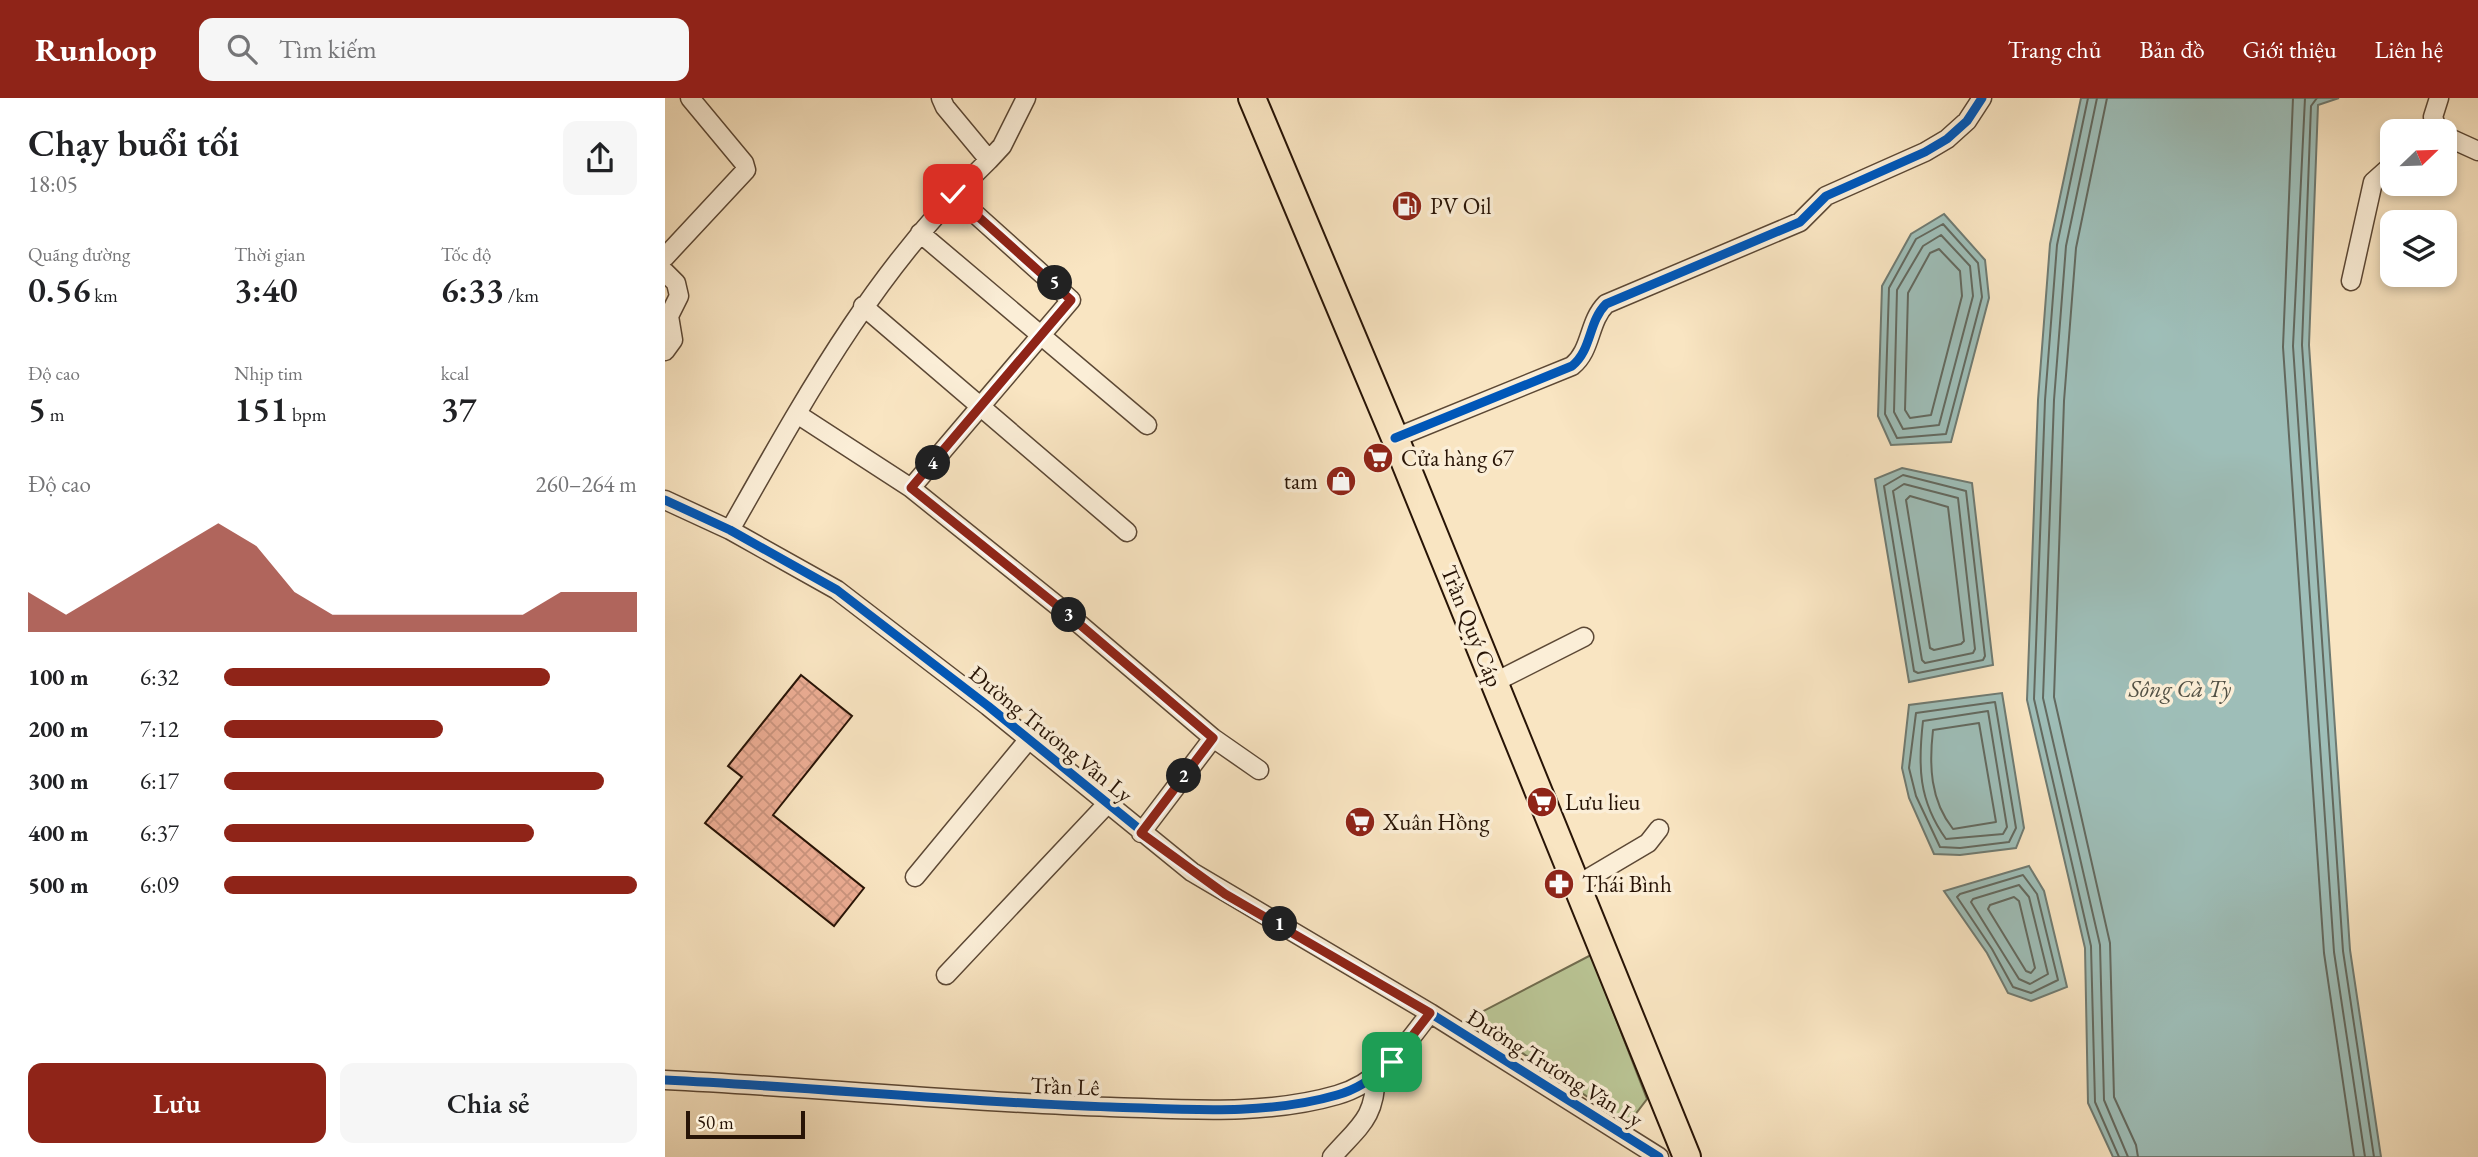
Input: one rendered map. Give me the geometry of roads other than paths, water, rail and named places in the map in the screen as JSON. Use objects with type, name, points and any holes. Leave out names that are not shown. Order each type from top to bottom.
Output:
[{"type":"main road","name":"Trần Quý Cáp","points":[[1252,98],[1395,438],[1687,1157]]},
{"type":"street","points":[[665,257],[746,170],[744,163],[690,98]]},
{"type":"street","points":[[941,98],[945,107],[989,160]]},
{"type":"street","points":[[730,530],[863,306],[953,194],[1002,146],[1026,98]]},
{"type":"street","points":[[1395,438],[1572,366],[1582,356],[1597,315],[1607,304],[1800,222],[1826,196],[1925,152],[1947,139],[1968,121],[1982,98]]},
{"type":"street","points":[[2434,119],[2439,98]]},
{"type":"street","points":[[2457,141],[2478,151]]},
{"type":"street","points":[[2351,281],[2373,183],[2380,177]]},
{"type":"street","points":[[911,488],[1069,304],[1069,295],[953,194]]},
{"type":"street","points":[[920,233],[1147,425]]},
{"type":"street","points":[[665,272],[679,287],[680,296],[670,316],[673,340],[665,351]]},
{"type":"street","points":[[863,306],[1127,532]]},
{"type":"street","points":[[797,414],[911,488],[1064,611],[1213,738],[1259,770]]},
{"type":"street","name":"Đường Trương Văn Ly","points":[[665,500],[730,530],[858,604],[1029,739],[1141,833],[1225,894],[1430,1013],[1659,1157]]},
{"type":"street","points":[[1495,682],[1584,637]]},
{"type":"street","points":[[1141,833],[1213,738]]},
{"type":"street","points":[[915,877],[1029,739]]},
{"type":"street","points":[[946,975],[1107,804]]},
{"type":"street","points":[[1577,885],[1648,843],[1660,829]]},
{"type":"street","name":"Trần Lê","points":[[665,1080],[886,1093],[1001,1103],[1191,1109],[1280,1105],[1338,1095],[1376,1074],[1392,1062],[1430,1013]]},
{"type":"street","points":[[1332,1157],[1370,1113],[1375,1101],[1376,1074]]},
{"type":"water","name":"Sông Cà Ty","points":[[2081,98],[2339,98],[2318,105],[2309,345],[2350,950],[2381,1157],[2113,1157],[2088,1103],[2085,948],[2027,700],[2038,400],[2050,244]]},
{"type":"water","points":[[1944,214],[1985,260],[1989,298],[1951,442],[1891,445],[1878,416],[1882,286],[1911,234]]},
{"type":"water","points":[[1902,468],[1972,483],[1993,665],[1909,682],[1875,479]]},
{"type":"water","points":[[2002,693],[2024,828],[2016,848],[1960,855],[1934,854],[1909,798],[1902,768],[1909,705]]},
{"type":"water","points":[[2029,866],[2044,891],[2067,987],[2031,1001],[2008,993],[1987,953],[1944,891]]},
{"type":"place","name":"PV Oil","points":[[1407,206]]},
{"type":"place","name":"Cửa hàng 67","points":[[1378,458]]},
{"type":"place","name":"tam","points":[[1341,481]]},
{"type":"place","name":"Lưu lieu","points":[[1542,802]]},
{"type":"place","name":"Xuân Hồng","points":[[1360,822]]},
{"type":"place","name":"Thái Bình","points":[[1559,884]]}]
